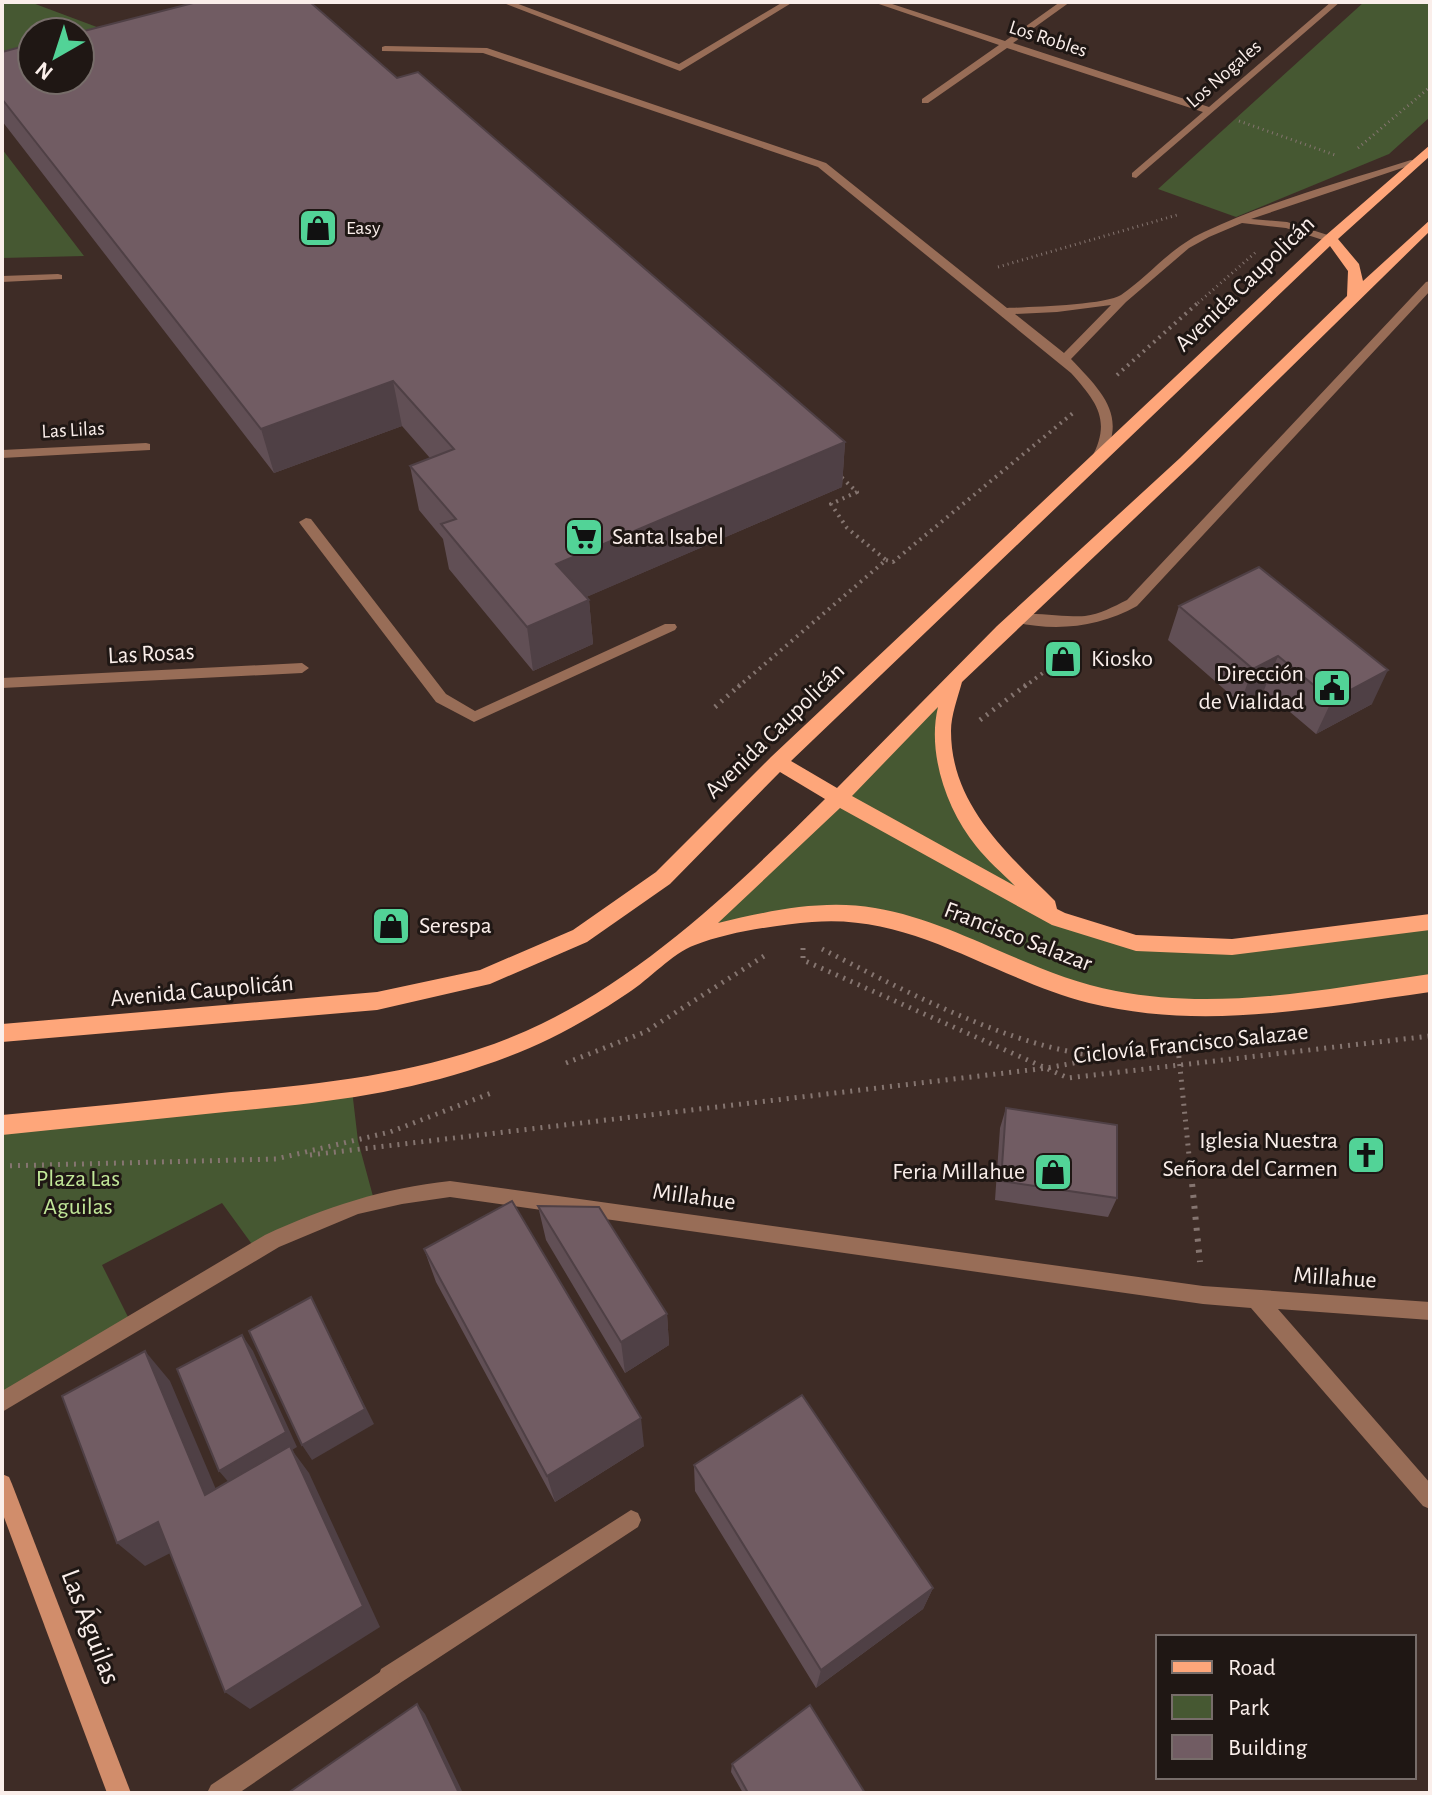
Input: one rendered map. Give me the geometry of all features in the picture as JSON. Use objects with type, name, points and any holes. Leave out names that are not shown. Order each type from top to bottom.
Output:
[{"type":"main road","name":"Avenida Caupolicán","points":[[2,1033],[377,1001],[483,978],[580,936],[624,909],[663,878],[778,762],[1330,239],[1430,149]]},
{"type":"main road","points":[[2,1125],[343,1091],[390,1083],[504,1048],[558,1025],[684,939],[836,797],[1015,618],[1187,460],[1430,224]]},
{"type":"main road","points":[[1330,239],[1350,260],[1356,272],[1354,296]]},
{"type":"main road","points":[[954,678],[942,728],[944,754],[960,802],[981,839],[1059,919]]},
{"type":"main road","name":"Francisco Salazar","points":[[778,762],[1059,919],[1136,943],[1232,947],[1430,922]]},
{"type":"main road","name":"Francisco Salazar","points":[[684,939],[790,916],[850,913],[941,933],[1023,972],[1066,987],[1110,998],[1191,1010],[1230,1010],[1430,983]]},
{"type":"main road","name":"Las Águilas","points":[[2,1484],[119,1793]]},
{"type":"street","points":[[505,2],[680,68],[789,2]]},
{"type":"street","name":"Los Robles","points":[[877,2],[1208,110]]},
{"type":"street","points":[[925,101],[1066,2]]},
{"type":"street","name":"Los Nogales","points":[[1136,175],[1336,2]]},
{"type":"street","points":[[385,49],[484,50],[822,165],[1064,359],[1105,406],[1111,421],[1110,436],[1094,464]]},
{"type":"street","points":[[1064,359],[1122,300],[1185,246],[1227,225],[1415,162]]},
{"type":"street","points":[[1227,225],[1268,222],[1298,227],[1330,239]]},
{"type":"street","points":[[2,279],[58,277]]},
{"type":"street","points":[[1015,618],[1087,623],[1110,617],[1132,603],[1430,284]]},
{"type":"street","points":[[1005,311],[1057,309],[1122,300]]},
{"type":"street","name":"Las Lilas","points":[[2,454],[146,447]]},
{"type":"street","points":[[306,522],[441,698],[474,717],[670,627]]},
{"type":"street","name":"Las Rosas","points":[[2,683],[302,668]]},
{"type":"street","name":"Millahue","points":[[2,1402],[272,1241],[317,1219],[365,1202],[450,1189],[1203,1295],[1430,1311]]},
{"type":"street","points":[[1255,1298],[1430,1499]]},
{"type":"street","points":[[219,1793],[389,1677],[631,1520]]},
{"type":"path","points":[[1208,110],[1343,158]]},
{"type":"path","points":[[715,707],[886,560],[847,528],[831,504],[857,492],[834,471]]},
{"type":"path","points":[[2,1166],[276,1159],[1047,1068],[1134,1052],[1080,1054],[1024,1038],[914,996],[840,957],[791,943]]},
{"type":"path","name":"Ciclovía Francisco Salazae","points":[[803,945],[803,960],[1068,1078],[1430,1036]]},
{"type":"path","points":[[552,1069],[645,1032],[775,948]]},
{"type":"path","points":[[1178,1048],[1182,1063],[1203,1295]]},
{"type":"path","points":[[276,1159],[390,1132],[497,1091]]},
{"type":"green space","points":[[2,2],[30,2],[67,16],[16,16],[16,90],[2,98]]},
{"type":"green space","points":[[1364,2],[1430,2],[1430,117],[1389,154],[1236,217],[1158,189]]},
{"type":"green space","points":[[96,27],[169,54],[96,73]]},
{"type":"green space","points":[[2,149],[84,256],[2,258]]},
{"type":"green space","points":[[954,678],[942,728],[960,802],[1059,919],[1182,947],[1430,922],[1430,983],[1228,1008],[1150,1005],[850,913],[684,939]]},
{"type":"green space","name":"Plaza Las Aguilas","points":[[352,1090],[358,1141],[374,1200],[257,1251],[222,1203],[102,1265],[132,1325],[2,1402],[2,1125]]},
{"type":"building","name":"Easy","points":[[197,2],[310,2],[397,78],[418,72],[845,442],[556,564],[589,600],[527,627],[441,524],[456,519],[410,466],[454,449],[393,381],[261,429],[2,99],[2,52],[16,48],[16,96],[96,96],[96,28]]},
{"type":"building","points":[[1259,567],[1388,670],[1332,700],[1278,656],[1253,669],[1179,606]]},
{"type":"building","name":"Feria Millahue","points":[[1006,1108],[1117,1125],[1117,1198],[1001,1181]]},
{"type":"building","points":[[512,1201],[641,1418],[547,1476],[424,1249]]},
{"type":"building","points":[[538,1206],[599,1207],[667,1314],[621,1342]]},
{"type":"building","points":[[311,1297],[365,1409],[302,1445],[249,1331]]},
{"type":"building","points":[[242,1335],[286,1432],[219,1471],[177,1369]]},
{"type":"building","points":[[145,1351],[205,1495],[290,1446],[363,1606],[225,1692],[158,1522],[117,1543],[62,1396]]},
{"type":"building","points":[[802,1395],[933,1588],[821,1670],[694,1465]]},
{"type":"building","points":[[417,1704],[458,1791],[288,1793]]},
{"type":"building","points":[[810,1705],[865,1793],[748,1793],[732,1764]]},
{"type":"place","name":"Easy","points":[[318,228]]},
{"type":"place","name":"Santa Isabel","points":[[584,537]]},
{"type":"place","name":"Kiosko","points":[[1063,659]]},
{"type":"place","name":"Dirección de Vialidad","points":[[1332,688]]},
{"type":"place","name":"Serespa","points":[[391,926]]},
{"type":"place","name":"Iglesia Nuestra Señora del Carmen","points":[[1366,1155]]},
{"type":"place","name":"Feria Millahue","points":[[1053,1172]]}]
